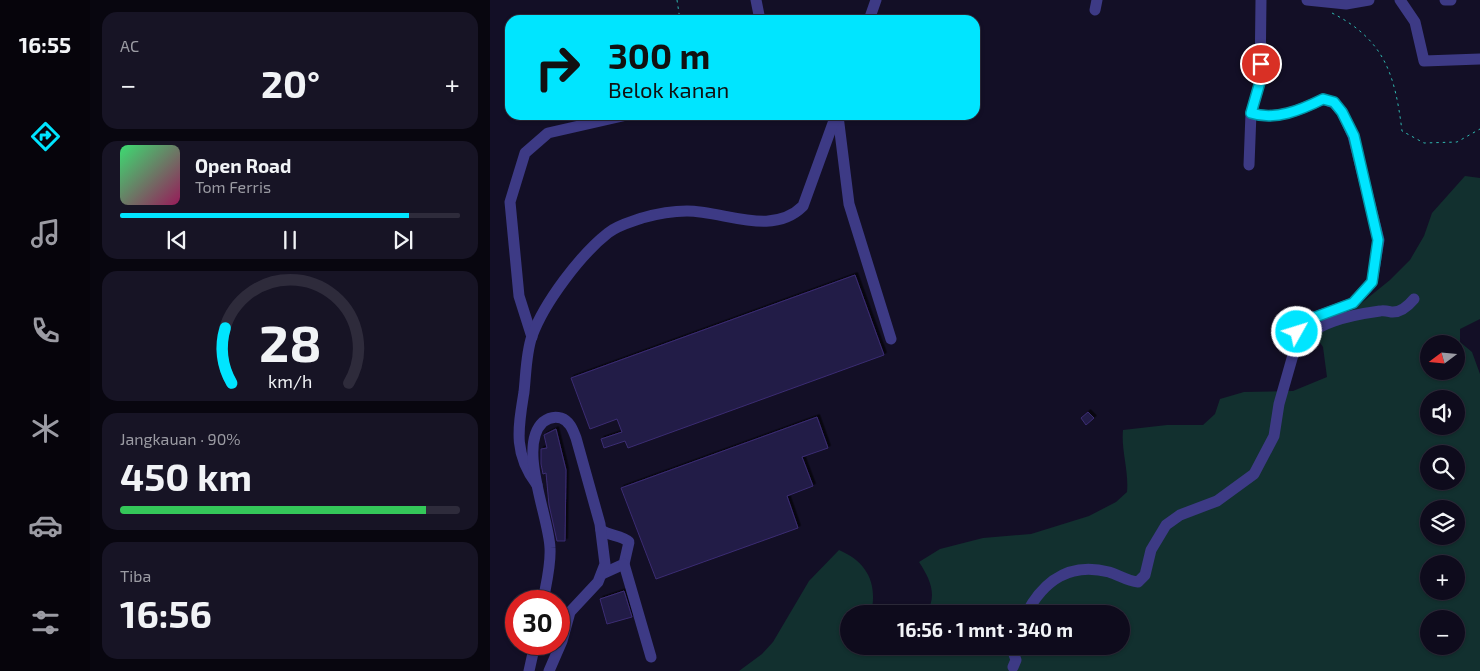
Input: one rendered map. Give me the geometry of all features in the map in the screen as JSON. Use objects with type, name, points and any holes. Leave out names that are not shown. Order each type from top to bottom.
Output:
[{"type":"street","points":[[756,0],[759,15]]},
{"type":"street","points":[[871,15],[876,0]]},
{"type":"street","points":[[1249,165],[1251,113],[1260,82],[1261,0]]},
{"type":"street","points":[[1307,0],[1346,4],[1368,0]]},
{"type":"street","points":[[1400,0],[1415,22],[1424,61],[1480,59]]},
{"type":"street","points":[[1445,0],[1451,0]]},
{"type":"street","points":[[1251,113],[1265,118],[1308,107],[1323,99],[1334,102],[1342,112],[1354,136],[1378,240],[1372,282],[1353,303],[1302,322],[1297,332],[1301,340]]},
{"type":"street","points":[[532,337],[519,296],[510,202],[525,153],[548,133],[605,120]]},
{"type":"street","points":[[537,485],[525,470],[517,434],[532,337],[548,303],[576,267],[608,233],[624,224],[646,218],[686,211],[758,222],[783,220],[795,214],[803,206],[835,120]]},
{"type":"street","points":[[838,120],[849,204],[891,339]]},
{"type":"street","points":[[1032,605],[1045,586],[1072,570],[1100,570],[1138,582],[1145,576],[1151,550],[1166,525],[1180,515],[1217,501],[1254,474],[1274,436],[1280,404],[1295,348],[1301,340],[1330,322],[1383,310],[1394,313],[1407,307],[1414,299]]},
{"type":"street","points":[[544,590],[550,547],[537,485],[534,452],[535,432],[547,419],[556,416],[565,419],[571,426],[576,438],[601,530],[605,564],[602,574],[588,594],[570,612],[562,641],[549,671]]},
{"type":"street","points":[[601,530],[610,536],[625,538],[629,542],[624,564],[651,656]]},
{"type":"street","points":[[602,574],[624,564]]},
{"type":"street","points":[[529,671],[533,655]]},
{"type":"street","points":[[1013,667],[1016,660],[1014,655]]},
{"type":"path","points":[[677,0],[679,15]]},
{"type":"path","points":[[1329,11],[1355,24],[1376,45],[1397,90],[1402,131],[1424,143],[1457,142],[1480,129]]},
{"type":"green space","points":[[1465,176],[1480,178],[1480,319],[1460,329],[1460,335],[1420,335],[1420,380],[1465,380],[1465,346],[1472,352],[1480,374],[1480,671],[739,671],[762,654],[773,642],[809,581],[839,550],[849,555],[863,567],[868,575],[873,593],[873,605],[840,605],[840,655],[1130,655],[1130,605],[931,605],[931,587],[919,562],[940,549],[983,538],[1031,534],[1089,516],[1116,502],[1127,492],[1123,430],[1167,425],[1203,425],[1215,414],[1220,399],[1244,392],[1293,391],[1327,377],[1323,347],[1310,328],[1311,324],[1359,305],[1390,280],[1410,260],[1424,236],[1432,213]]},
{"type":"building","points":[[855,275],[884,355],[628,448],[625,441],[604,448],[601,439],[622,432],[617,419],[590,429],[571,378]]},
{"type":"building","points":[[1088,412],[1094,418],[1086,425],[1081,418]]},
{"type":"building","points":[[817,417],[828,448],[802,457],[813,486],[787,496],[798,528],[656,579],[621,488]]},
{"type":"building","points":[[556,429],[566,470],[565,541],[557,541],[549,505],[546,473],[543,474],[541,464],[541,449],[547,448],[544,435]]},
{"type":"building","points":[[624,591],[632,617],[607,624],[600,599]]},
{"type":"route","points":[[1261,64],[1260,82],[1251,113],[1265,118],[1308,107],[1323,99],[1334,102],[1342,112],[1354,136],[1378,240],[1372,282],[1353,303],[1302,322],[1297,332]]}]
